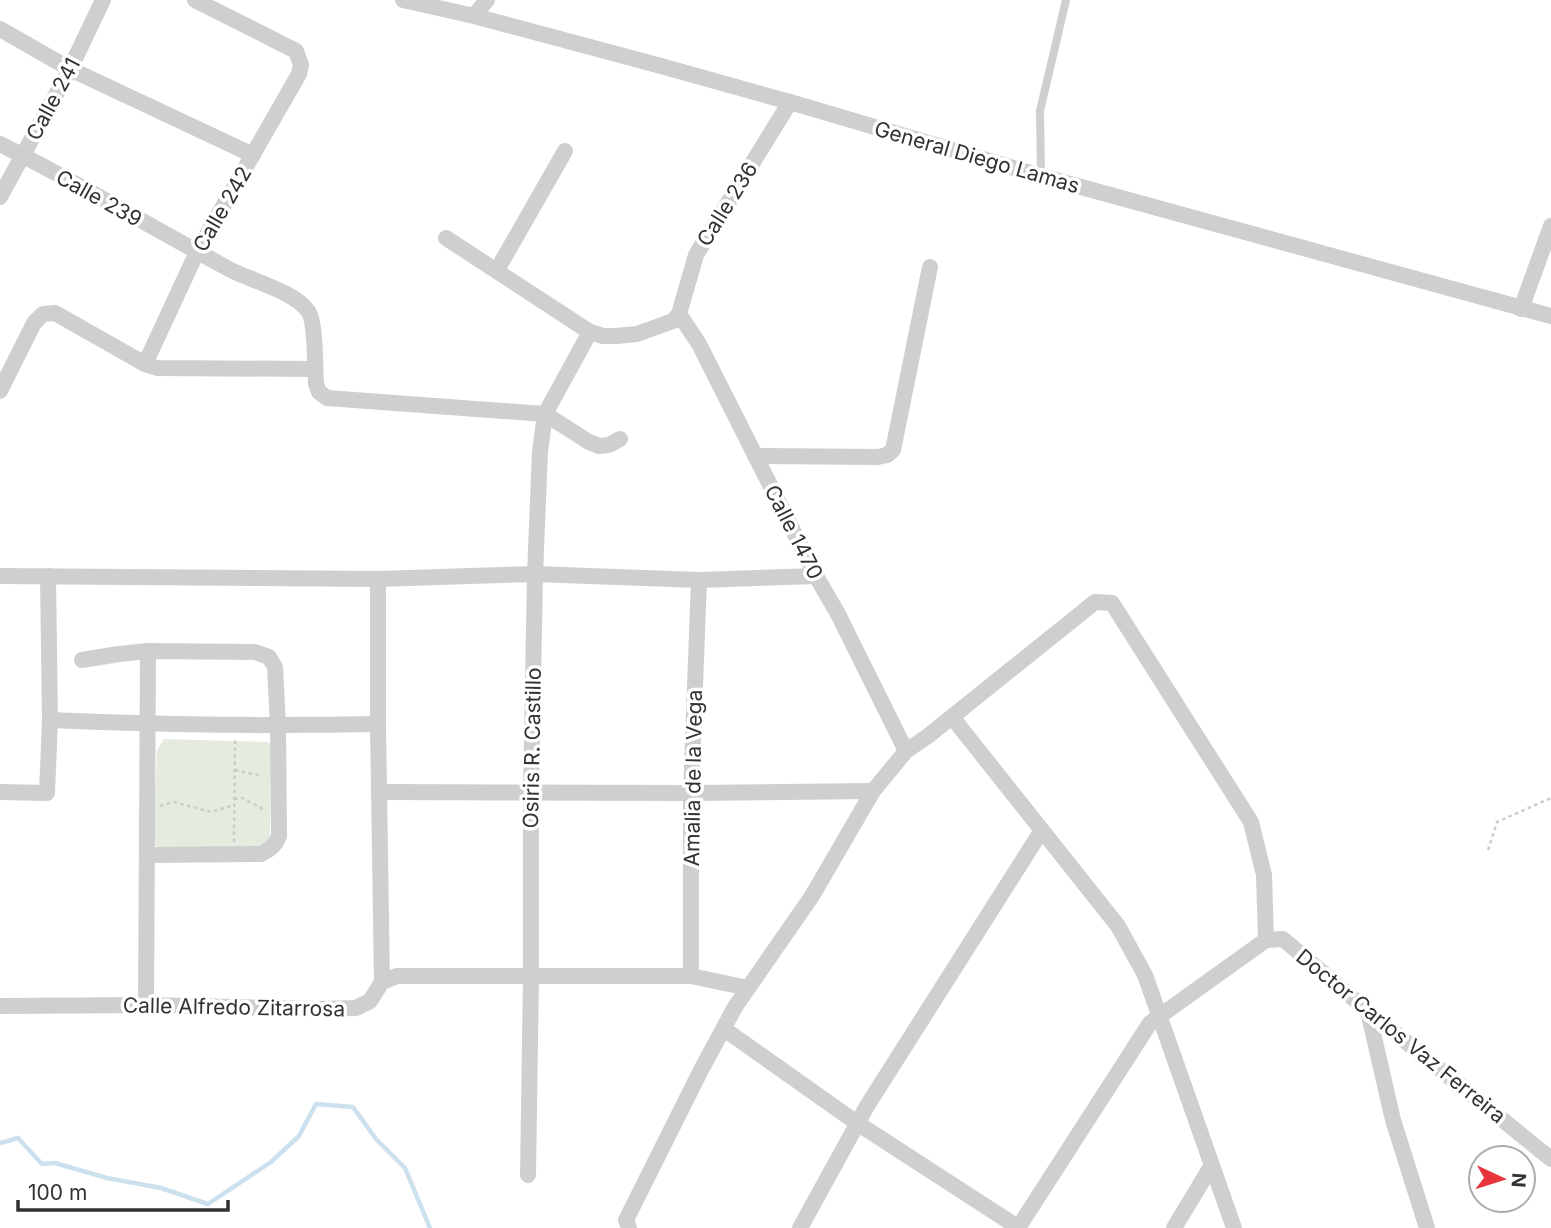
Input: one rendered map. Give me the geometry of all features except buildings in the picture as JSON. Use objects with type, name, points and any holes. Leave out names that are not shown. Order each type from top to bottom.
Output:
[{"type":"street","name":"Calle 241","points":[[0,197],[70,69],[103,0]]},
{"type":"street","name":"Calle 242","points":[[145,364],[197,252],[299,74],[301,65],[296,51],[195,0]]},
{"type":"street","name":"General Diego Lamas","points":[[403,0],[474,16],[790,102],[1041,176],[1551,316]]},
{"type":"street","points":[[474,16],[486,0]]},
{"type":"street","points":[[0,29],[70,69],[253,156]]},
{"type":"street","name":"Calle 236","points":[[679,314],[696,255],[790,102]]},
{"type":"street","name":"Calle 239","points":[[0,145],[231,270],[301,303],[310,313],[312,323],[314,369]]},
{"type":"street","points":[[497,270],[565,151]]},
{"type":"street","points":[[1521,309],[1551,226]]},
{"type":"street","points":[[446,238],[590,332],[603,336],[638,334],[673,321],[679,314]]},
{"type":"street","points":[[755,456],[878,457],[893,450],[930,267]]},
{"type":"street","points":[[0,391],[34,323],[43,314],[55,313],[145,364],[157,368],[314,369],[319,392],[327,398],[545,414],[599,446],[610,445],[620,439]]},
{"type":"street","name":"Calle 1470","points":[[679,314],[699,344],[906,751]]},
{"type":"street","name":"Osiris R. Castillo","points":[[528,1175],[531,792],[540,452],[545,414],[590,332]]},
{"type":"street","points":[[0,576],[378,579],[535,574],[699,580],[816,576]]},
{"type":"street","points":[[0,792],[47,793],[50,720],[48,576]]},
{"type":"street","points":[[378,579],[382,982],[397,976],[691,976],[748,988]]},
{"type":"street","name":"Amalia de la Vega","points":[[691,976],[691,793],[699,580]]},
{"type":"street","points":[[629,1228],[626,1220],[735,1007],[813,896],[873,791],[906,751],[1095,602],[1111,603],[1251,822],[1264,875],[1266,940],[1150,1023],[1019,1228],[857,1123],[724,1029]]},
{"type":"street","points":[[82,660],[148,651],[255,652],[269,657],[275,667],[279,836],[270,849],[261,854],[147,855]]},
{"type":"street","points":[[146,1005],[148,651]]},
{"type":"street","points":[[952,717],[1118,926],[1145,975],[1234,1228]]},
{"type":"street","points":[[50,720],[278,726],[378,724]]},
{"type":"street","points":[[379,792],[873,791]]},
{"type":"street","points":[[800,1228],[857,1123],[1042,830]]},
{"type":"street","name":"Doctor Carlos Vaz Ferreira","points":[[1266,940],[1283,939],[1551,1159]]},
{"type":"street","name":"Calle Alfredo Zitarrosa","points":[[0,1006],[356,1008],[370,1001],[382,982]]},
{"type":"street","points":[[1368,1011],[1393,1120],[1427,1228]]},
{"type":"street","points":[[1174,1228],[1212,1166]]},
{"type":"lane","points":[[1041,176],[1040,111],[1066,0]]},
{"type":"path","points":[[233,855],[236,725]]},
{"type":"path","points":[[235,770],[278,779]]},
{"type":"path","points":[[234,799],[242,798],[279,817]]},
{"type":"path","points":[[1488,850],[1497,822],[1551,798]]},
{"type":"path","points":[[147,810],[174,802],[211,812],[234,805]]},
{"type":"shaded area","points":[[164,739],[271,744],[270,836],[267,844],[258,850],[163,850],[153,844],[157,750]]},
{"type":"waterway","points":[[0,1143],[18,1138],[42,1164],[55,1163],[107,1178],[161,1188],[208,1204],[271,1162],[299,1136],[316,1104],[353,1107],[376,1139],[405,1168],[430,1228]]}]
